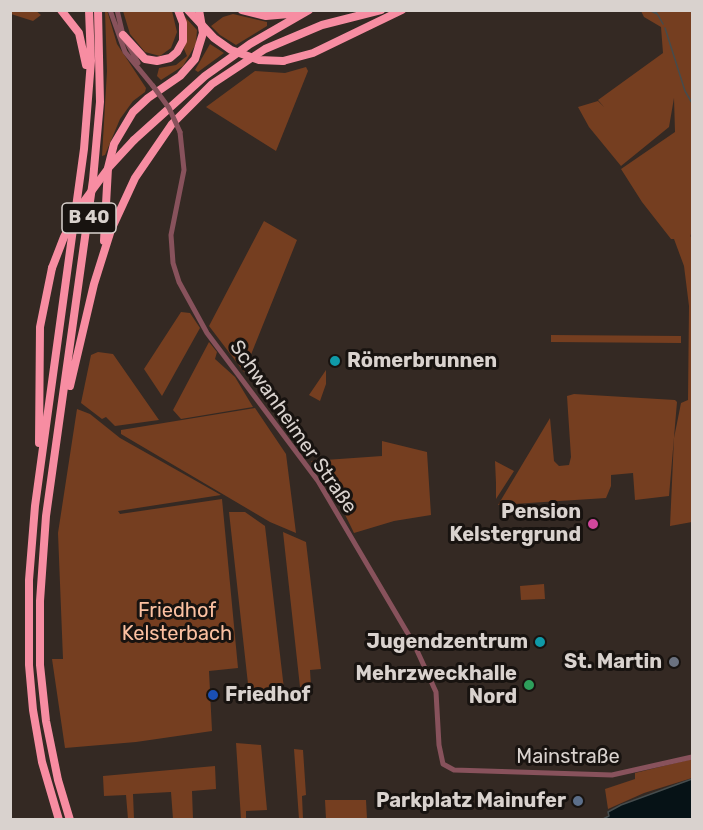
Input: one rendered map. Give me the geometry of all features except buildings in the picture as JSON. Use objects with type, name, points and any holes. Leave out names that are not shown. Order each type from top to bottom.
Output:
[{"type":"highway","points":[[60,10],[74,24],[82,41],[88,104]]},
{"type":"highway","name":"B 40","points":[[59,819],[37,735],[29,665],[29,580],[40,467],[75,231],[88,104],[91,55],[89,10]]},
{"type":"highway","name":"B 40","points":[[70,819],[50,746],[40,658],[41,563],[93,180],[99,102],[98,10]]},
{"type":"highway","points":[[123,35],[145,59],[158,61],[170,58],[183,41],[183,23],[178,10]]},
{"type":"highway","points":[[188,10],[214,38],[231,50],[259,60],[283,61],[313,53],[402,10]]},
{"type":"highway","points":[[101,259],[108,168],[114,144],[133,112],[180,76],[195,59],[203,33],[199,10]]},
{"type":"highway","points":[[242,10],[273,16],[308,11]]},
{"type":"highway","name":"B 40","points":[[59,424],[101,259],[122,204],[142,166],[172,124],[202,93],[246,60],[275,44],[322,25],[381,10]]},
{"type":"highway","name":"B 40","points":[[40,467],[38,351],[42,307],[52,268],[64,237],[82,204],[110,166],[134,140],[205,76],[250,44],[308,11]]},
{"type":"street","points":[[110,10],[120,42],[145,75]]},
{"type":"street","points":[[117,10],[123,35],[145,75]]},
{"type":"street","name":"Schwanheimer Straße","points":[[145,75],[169,108],[180,132],[184,154],[183,177],[171,235],[173,263],[179,282],[207,333],[318,481],[414,644],[436,692],[439,746],[443,764]]},
{"type":"street","name":"Mainstraße","points":[[443,764],[454,770],[612,775],[693,756]]},
{"type":"green space","points":[[35,10],[41,15],[33,21],[11,14],[11,11]]},
{"type":"green space","points":[[107,10],[117,44],[146,88],[145,92],[133,101],[120,119],[105,155],[102,156],[107,71],[105,11]]},
{"type":"green space","points":[[123,11],[172,11],[177,32],[171,48],[160,56],[145,52],[130,34]]},
{"type":"green space","points":[[641,11],[692,11],[692,238],[690,234],[692,241],[692,522],[670,526],[674,438],[681,403],[688,400],[689,306],[684,266],[674,239],[671,239],[642,202],[621,169],[675,132],[674,98],[669,127],[621,166],[589,127],[578,107],[598,101],[604,107],[598,100],[663,53],[661,27],[644,17]]},
{"type":"green space","points":[[233,14],[267,22],[267,26],[236,45],[211,26],[223,17]]},
{"type":"green space","points":[[185,17],[197,30],[196,44],[183,66],[161,80],[157,76],[159,68],[176,65],[187,56],[184,49],[187,35]]},
{"type":"green space","points":[[210,44],[224,53],[198,72],[195,70]]},
{"type":"green space","points":[[306,67],[308,71],[276,151],[206,107],[255,71],[285,73]]},
{"type":"green space","points":[[264,221],[297,240],[244,372],[209,326]]},
{"type":"green space","points":[[181,312],[190,313],[200,328],[162,396],[144,369]]},
{"type":"green space","points":[[551,335],[681,336],[681,343],[551,342]]},
{"type":"green space","points":[[209,342],[217,352],[215,359],[235,377],[253,407],[181,419],[173,410]]},
{"type":"green space","points":[[98,352],[113,354],[159,420],[115,426],[106,417],[102,419],[81,403],[91,355]]},
{"type":"green space","points":[[326,370],[326,384],[320,401],[309,395]]},
{"type":"green space","points":[[574,394],[675,400],[677,402],[669,496],[635,500],[633,473],[611,475],[611,486],[606,498],[498,505],[550,418],[554,461],[559,466],[569,465],[571,457],[567,396]]},
{"type":"green space","points":[[255,408],[286,454],[296,533],[270,522],[121,434],[121,430]]},
{"type":"green space","name":"Friedhof Kelsterbach","points":[[77,409],[90,414],[120,438],[221,495],[118,511],[120,514],[222,499],[238,668],[209,671],[212,731],[136,742],[65,748],[52,659],[63,659],[58,533]]},
{"type":"green space","points":[[382,441],[427,452],[431,515],[394,521],[354,533],[332,488],[311,461],[382,456]]},
{"type":"green space","points":[[495,461],[514,471],[496,499],[496,483]]},
{"type":"green space","points":[[229,512],[245,512],[265,526],[284,689],[249,693]]},
{"type":"green space","points":[[283,532],[306,542],[321,669],[310,670],[311,686],[300,687]]},
{"type":"green space","points":[[544,584],[545,599],[521,600],[520,586]]},
{"type":"green space","points":[[236,743],[261,745],[267,810],[246,811],[246,819],[241,819]]},
{"type":"green space","points":[[294,749],[303,750],[306,795],[302,796],[303,819],[299,819]]},
{"type":"green space","points":[[692,759],[692,778],[644,793],[608,809],[605,789],[635,779],[635,773]]},
{"type":"green space","points":[[215,766],[216,789],[192,791],[193,819],[173,819],[171,792],[133,794],[134,819],[128,819],[126,795],[104,796],[103,776]]},
{"type":"green space","points":[[325,800],[366,800],[367,819],[326,819]]},
{"type":"shaded area","points":[[692,779],[692,819],[603,819],[609,816],[608,812],[621,805]]},
{"type":"waterway","points":[[649,10],[657,14]]},
{"type":"waterway","points":[[655,10],[663,24]]},
{"type":"waterway","points":[[665,28],[685,91],[692,103]]},
{"type":"place","name":"Römerbrunnen","points":[[335,361]]},
{"type":"place","name":"Pension Kelstergrund","points":[[593,524]]},
{"type":"place","name":"Jugendzentrum","points":[[540,642]]},
{"type":"place","name":"St. Martin","points":[[674,662]]},
{"type":"place","name":"Mehrzweckhalle Nord","points":[[529,685]]},
{"type":"place","name":"Friedhof","points":[[213,695]]},
{"type":"place","name":"Parkplatz Mainufer","points":[[578,801]]}]
